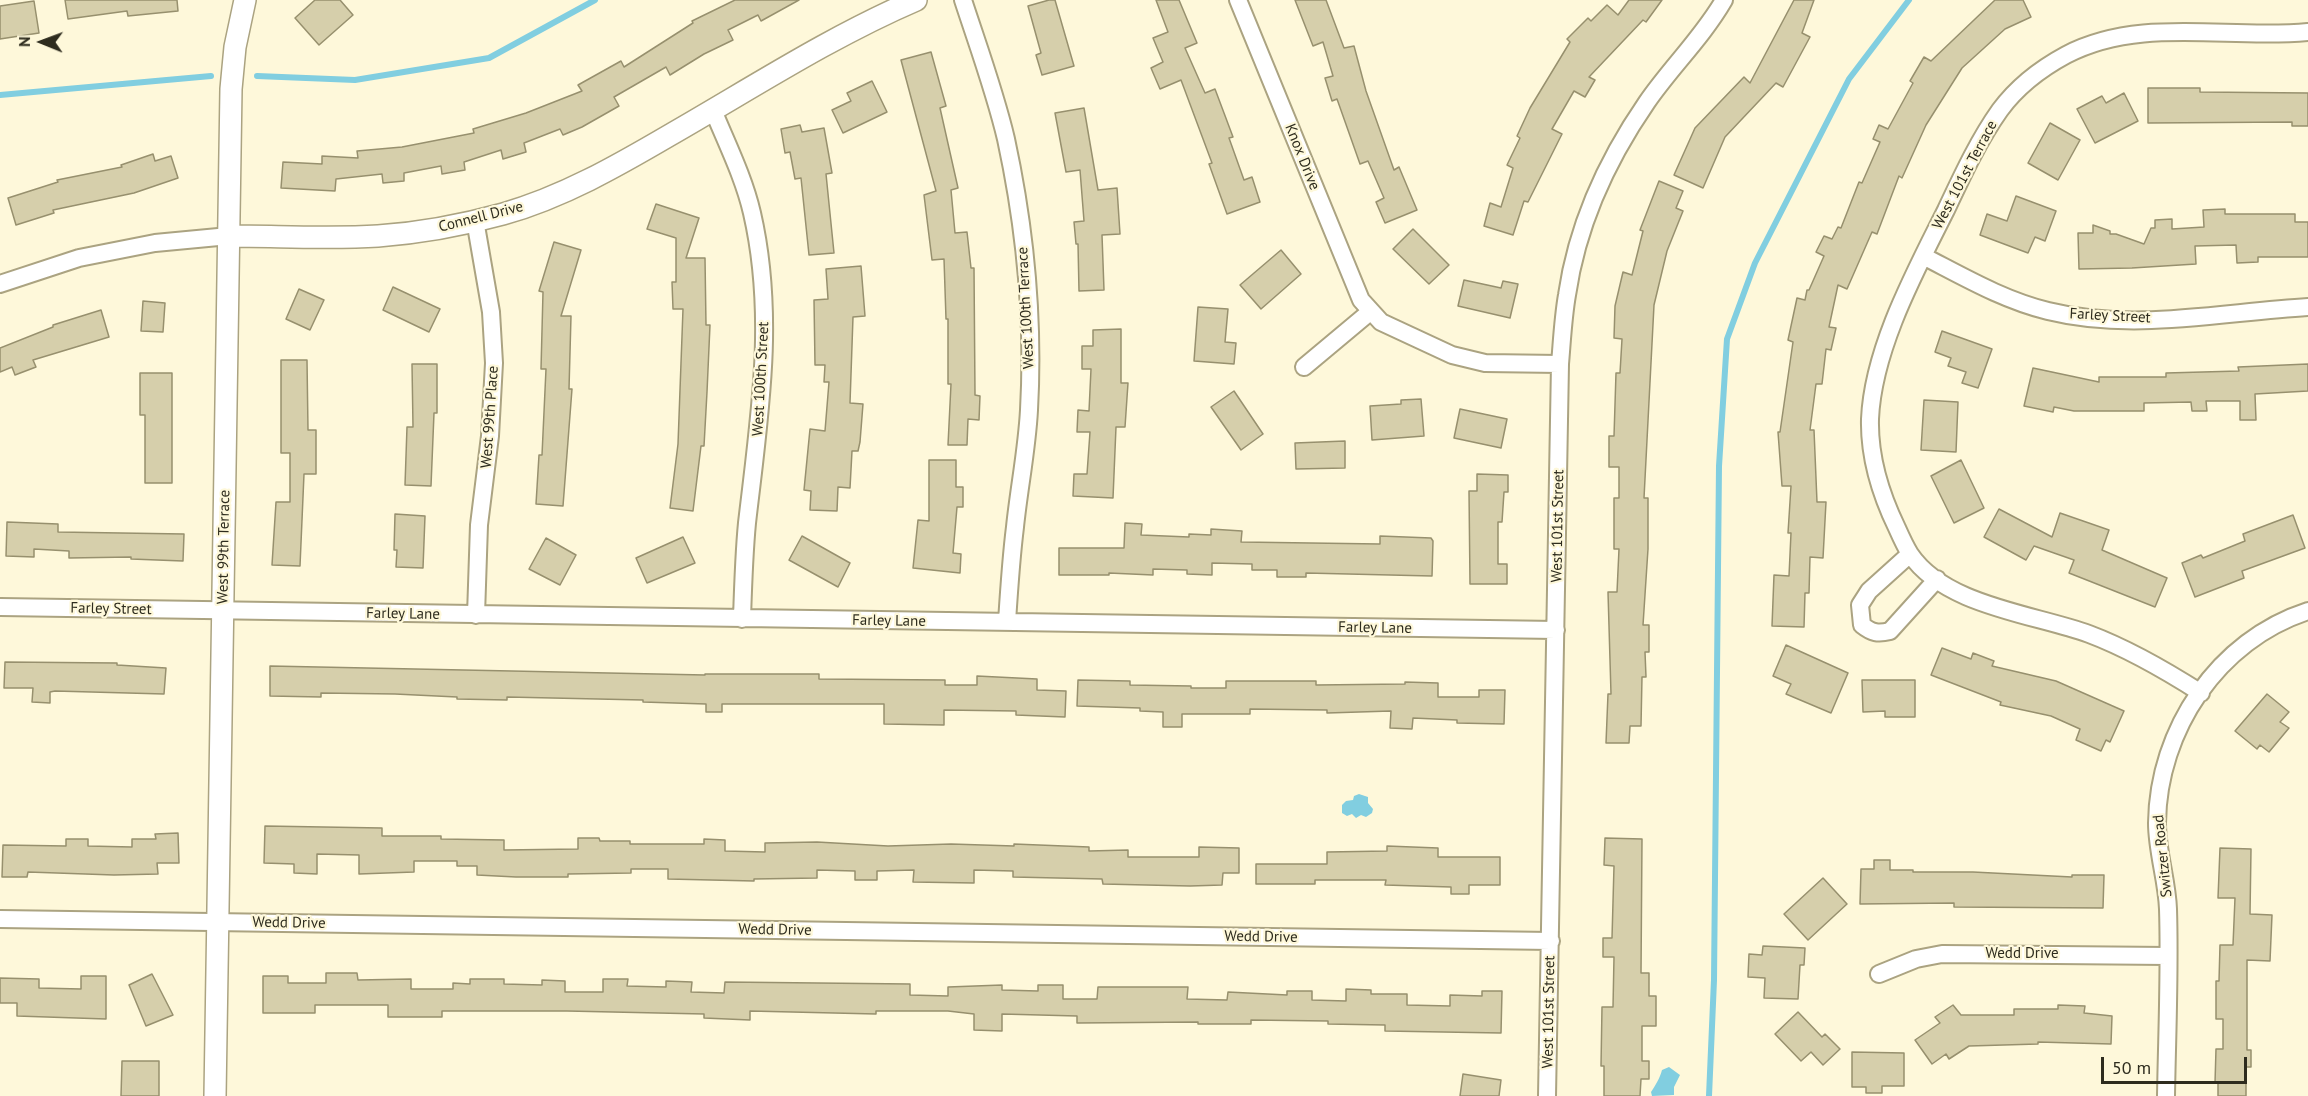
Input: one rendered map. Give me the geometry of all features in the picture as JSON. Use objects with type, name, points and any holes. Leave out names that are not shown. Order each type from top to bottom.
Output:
[{"type":"street","name":"West 99th Terrace","points":[[215,1096],[231,89],[235,47],[245,0]]},
{"type":"street","name":"Connell Drive","points":[[0,284],[79,258],[155,243],[229,236],[379,236],[431,230],[503,214],[548,198],[605,173],[793,62],[878,16],[916,0]]},
{"type":"street","name":"West 100th Terrace","points":[[963,0],[1006,140],[1027,276],[1030,342],[1029,409],[1006,622]]},
{"type":"street","name":"Knox Drive","points":[[1238,0],[1361,300],[1381,322],[1452,355],[1485,363],[1560,364]]},
{"type":"street","name":"West 101st Street","points":[[1547,1096],[1560,364],[1568,286],[1577,247],[1597,190],[1620,144],[1648,100],[1696,42],[1724,0]]},
{"type":"street","name":"West 101st Terrace","points":[[2201,693],[2162,668],[2092,635],[1996,608],[1954,590],[1937,579],[1910,554],[1878,485],[1871,454],[1870,415],[1876,382],[1893,321],[1923,256],[1982,138],[2002,108],[2037,73],[2084,47],[2142,34],[2308,32]]},
{"type":"street","name":"West 100th Street","points":[[713,110],[752,212],[764,315],[762,407],[747,525],[742,619]]},
{"type":"street","name":"West 99th Place","points":[[475,220],[491,312],[494,363],[490,436],[480,525],[476,615]]},
{"type":"street","name":"Farley Street","points":[[1923,256],[2002,296],[2048,311],[2084,317],[2132,320],[2308,307]]},
{"type":"street","points":[[1304,367],[1371,311]]},
{"type":"street","points":[[1910,554],[1869,591],[1860,605],[1862,625],[1880,634],[1890,631],[1937,579]]},
{"type":"street","name":"Farley Street","points":[[0,607],[223,610]]},
{"type":"street","name":"Farley Lane","points":[[223,610],[1556,630]]},
{"type":"street","name":"Switzer Road","points":[[2166,1096],[2168,906],[2157,824],[2159,790],[2168,752],[2179,723],[2223,662],[2271,626],[2308,611]]},
{"type":"street","name":"Wedd Drive","points":[[0,919],[1551,941]]},
{"type":"street","name":"Wedd Drive","points":[[1879,974],[1916,959],[1942,954],[2168,956]]},
{"type":"water","points":[[1359,794],[1368,797],[1368,803],[1373,809],[1372,813],[1366,817],[1361,815],[1356,818],[1352,814],[1347,816],[1342,813],[1342,805]]},
{"type":"water","points":[[1669,1067],[1680,1075],[1674,1087],[1674,1095],[1652,1096],[1651,1092],[1662,1070]]},
{"type":"building","points":[[65,0],[177,0],[178,11],[128,16],[127,11],[68,19]]},
{"type":"building","points":[[315,0],[340,0],[353,15],[319,45],[295,18]]},
{"type":"building","points":[[735,0],[799,0],[761,21],[758,15],[728,30],[733,40],[704,54],[670,75],[666,67],[614,97],[619,106],[582,127],[563,135],[560,129],[524,143],[526,152],[503,159],[501,150],[464,162],[465,170],[442,174],[441,166],[404,173],[404,181],[383,183],[382,174],[336,179],[335,191],[281,188],[283,162],[322,164],[322,156],[358,158],[357,151],[402,147],[474,133],[473,129],[526,113],[582,91],[578,85],[621,61],[624,67],[693,23],[692,21]]},
{"type":"building","points":[[1055,0],[1074,66],[1042,75],[1036,55],[1041,53],[1028,6]]},
{"type":"building","points":[[1156,0],[1179,0],[1197,43],[1185,48],[1205,93],[1215,89],[1233,137],[1229,138],[1244,180],[1252,177],[1260,202],[1227,214],[1209,164],[1212,163],[1181,80],[1160,89],[1151,68],[1163,62],[1153,38],[1168,32]]},
{"type":"building","points":[[1295,0],[1326,0],[1344,48],[1354,46],[1366,91],[1394,170],[1399,167],[1417,210],[1385,223],[1376,202],[1384,198],[1368,161],[1360,164],[1337,99],[1332,101],[1325,78],[1333,76],[1323,42],[1313,46]]},
{"type":"building","points":[[1629,0],[1662,0],[1646,22],[1643,20],[1589,77],[1595,80],[1585,97],[1574,91],[1552,129],[1562,134],[1528,202],[1524,201],[1513,235],[1484,226],[1490,203],[1501,207],[1513,168],[1507,165],[1520,138],[1517,136],[1530,108],[1570,42],[1567,39],[1588,18],[1591,21],[1607,5],[1618,15]]},
{"type":"building","points":[[1794,0],[1814,0],[1802,33],[1810,37],[1783,87],[1776,83],[1725,137],[1703,188],[1674,175],[1695,128],[1744,77],[1750,83]]},
{"type":"building","points":[[1995,0],[2023,0],[2031,17],[2005,29],[1962,68],[1926,125],[1902,178],[1899,176],[1877,234],[1872,232],[1847,289],[1838,285],[1829,327],[1836,328],[1831,350],[1826,349],[1822,384],[1816,384],[1810,430],[1814,430],[1817,502],[1826,502],[1823,558],[1810,557],[1809,593],[1805,593],[1804,627],[1772,626],[1774,575],[1789,576],[1791,533],[1788,533],[1791,486],[1782,486],[1778,432],[1780,432],[1793,342],[1788,340],[1797,298],[1805,300],[1807,290],[1824,256],[1816,252],[1824,236],[1832,239],[1838,227],[1841,228],[1859,182],[1862,183],[1880,142],[1873,139],[1879,125],[1888,129],[1924,57],[1931,61]]},
{"type":"building","points":[[34,1],[39,33],[0,39],[0,6]]},
{"type":"building","points":[[931,52],[946,106],[940,108],[958,188],[951,190],[955,233],[967,232],[971,268],[974,268],[975,395],[980,396],[979,420],[968,419],[967,445],[948,445],[951,384],[948,384],[948,319],[946,319],[944,259],[932,260],[924,195],[936,191],[901,60]]},
{"type":"building","points":[[872,81],[887,112],[843,133],[832,110],[851,101],[847,93]]},
{"type":"building","points":[[2148,88],[2200,88],[2200,92],[2308,93],[2308,126],[2292,126],[2292,122],[2148,123]]},
{"type":"building","points":[[2124,93],[2138,121],[2095,143],[2077,109],[2102,96],[2106,103]]},
{"type":"building","points":[[1084,108],[1098,190],[1117,188],[1120,234],[1102,235],[1104,290],[1079,291],[1078,244],[1076,244],[1074,222],[1084,221],[1080,170],[1066,172],[1055,113]]},
{"type":"building","points":[[2050,123],[2080,140],[2058,180],[2028,163]]},
{"type":"building","points":[[800,125],[802,132],[824,128],[832,173],[826,174],[834,253],[809,255],[801,178],[795,179],[790,152],[785,153],[781,129]]},
{"type":"building","points":[[153,154],[155,161],[171,156],[178,178],[134,193],[53,210],[54,213],[16,225],[8,198],[58,182],[57,180],[122,167],[121,165]]},
{"type":"building","points":[[1659,181],[1683,191],[1676,208],[1683,211],[1667,251],[1654,305],[1644,498],[1648,498],[1648,549],[1643,625],[1649,625],[1649,652],[1645,652],[1646,677],[1642,677],[1641,726],[1630,726],[1629,743],[1606,743],[1608,694],[1611,694],[1608,592],[1617,592],[1619,549],[1614,549],[1614,498],[1619,498],[1619,467],[1609,467],[1609,436],[1614,436],[1616,373],[1620,373],[1622,339],[1614,338],[1615,306],[1623,272],[1632,275],[1643,231],[1640,230]]},
{"type":"building","points":[[2016,196],[2056,211],[2045,241],[2035,237],[2028,253],[1980,235],[1987,214],[2007,221]]},
{"type":"building","points":[[656,204],[699,218],[686,258],[705,258],[706,325],[710,325],[707,392],[704,446],[701,446],[693,511],[670,508],[678,444],[683,309],[673,309],[672,282],[676,282],[676,238],[647,229]]},
{"type":"building","points":[[2225,209],[2225,214],[2295,214],[2295,222],[2308,222],[2308,257],[2258,257],[2258,262],[2237,263],[2236,245],[2195,246],[2196,264],[2079,269],[2078,233],[2093,233],[2093,225],[2110,231],[2110,234],[2144,244],[2151,228],[2155,228],[2155,220],[2172,219],[2172,229],[2204,227],[2203,210]]},
{"type":"building","points":[[1413,229],[1449,265],[1429,284],[1393,249]]},
{"type":"building","points":[[554,242],[581,250],[561,316],[571,316],[569,389],[572,389],[563,506],[536,504],[539,455],[542,455],[546,369],[541,369],[543,292],[539,291]]},
{"type":"building","points":[[1281,250],[1301,274],[1261,309],[1240,285]]},
{"type":"building","points":[[861,266],[865,316],[853,317],[850,403],[863,404],[860,442],[858,451],[852,451],[850,488],[838,487],[837,511],[810,510],[811,491],[804,490],[810,429],[825,431],[829,382],[824,382],[825,365],[815,365],[814,300],[828,299],[826,269]]},
{"type":"building","points":[[1464,280],[1501,288],[1503,281],[1518,284],[1510,318],[1458,306]]},
{"type":"building","points":[[393,287],[440,309],[429,332],[383,310]]},
{"type":"building","points":[[299,289],[324,300],[310,330],[286,319]]},
{"type":"building","points":[[143,301],[165,303],[163,332],[141,331]]},
{"type":"building","points":[[1198,307],[1228,309],[1225,342],[1236,343],[1234,364],[1194,361]]},
{"type":"building","points":[[101,310],[109,337],[33,360],[36,367],[15,375],[12,367],[0,372],[0,348],[53,327],[53,325]]},
{"type":"building","points":[[1121,329],[1121,383],[1128,383],[1125,427],[1116,427],[1113,498],[1073,496],[1074,474],[1087,474],[1090,432],[1077,432],[1078,410],[1089,411],[1091,369],[1082,369],[1082,346],[1093,346],[1093,330]]},
{"type":"building","points":[[1942,331],[1992,349],[1978,388],[1962,383],[1966,372],[1948,366],[1951,358],[1935,352]]},
{"type":"building","points":[[281,360],[307,360],[308,430],[316,430],[316,474],[304,474],[300,566],[272,565],[276,502],[290,502],[290,453],[281,453]]},
{"type":"building","points":[[412,364],[437,364],[437,413],[434,413],[431,486],[405,485],[407,427],[413,427]]},
{"type":"building","points":[[2308,364],[2308,391],[2255,394],[2256,420],[2240,420],[2240,401],[2206,401],[2207,411],[2192,411],[2191,402],[2144,403],[2144,411],[2074,411],[2054,407],[2053,412],[2024,406],[2033,368],[2099,382],[2099,377],[2166,377],[2166,373],[2239,371],[2238,367]]},
{"type":"building","points":[[140,373],[172,373],[172,483],[145,483],[145,415],[140,415]]},
{"type":"building","points":[[1234,391],[1263,434],[1241,450],[1211,407]]},
{"type":"building","points":[[1421,399],[1424,436],[1372,440],[1370,406],[1401,404],[1401,400]]},
{"type":"building","points":[[1924,400],[1958,402],[1956,452],[1921,450]]},
{"type":"building","points":[[1460,409],[1507,419],[1501,448],[1454,438]]},
{"type":"building","points":[[1345,441],[1345,468],[1296,469],[1295,443]]},
{"type":"building","points":[[929,460],[956,460],[956,487],[963,487],[963,507],[957,507],[953,553],[961,554],[960,573],[913,568],[918,520],[929,521]]},
{"type":"building","points":[[1961,460],[1984,508],[1954,523],[1931,476]]},
{"type":"building","points":[[1477,474],[1508,475],[1508,492],[1504,492],[1502,522],[1498,522],[1498,564],[1507,564],[1507,584],[1470,584],[1469,491],[1477,491]]},
{"type":"building","points":[[1999,509],[2052,537],[2060,513],[2109,530],[2102,550],[2167,578],[2155,607],[2069,573],[2074,560],[2034,546],[2026,560],[1984,537]]},
{"type":"building","points":[[395,514],[425,516],[423,568],[396,567]]},
{"type":"building","points":[[2293,515],[2305,548],[2242,571],[2244,578],[2195,597],[2182,563],[2201,555],[2203,558],[2245,541],[2243,534]]},
{"type":"building","points":[[7,522],[58,524],[58,532],[184,534],[183,561],[131,559],[131,557],[69,558],[69,551],[34,549],[34,557],[6,556]]},
{"type":"building","points":[[1125,523],[1142,524],[1141,535],[1189,537],[1189,534],[1211,535],[1211,529],[1242,531],[1241,542],[1380,544],[1380,536],[1431,538],[1433,541],[1432,576],[1306,573],[1306,577],[1277,577],[1277,570],[1252,570],[1252,564],[1212,563],[1212,575],[1187,574],[1187,570],[1153,569],[1153,575],[1109,573],[1109,575],[1059,575],[1059,548],[1124,548]]},
{"type":"building","points":[[802,536],[850,563],[838,587],[789,560]]},
{"type":"building","points":[[683,537],[695,563],[647,583],[636,558]]},
{"type":"building","points":[[546,538],[576,555],[560,585],[529,569]]},
{"type":"building","points":[[1786,645],[1848,673],[1831,713],[1786,694],[1791,684],[1773,676]]},
{"type":"building","points":[[1942,648],[1971,659],[1973,653],[1994,661],[1992,666],[2056,681],[2124,711],[2110,742],[2106,740],[2101,751],[2076,740],[2080,729],[2051,716],[2000,705],[2001,702],[1931,675]]},
{"type":"building","points":[[5,662],[117,663],[117,665],[166,668],[164,694],[55,691],[50,692],[50,703],[32,702],[33,688],[4,688]]},
{"type":"building","points":[[270,666],[705,675],[819,674],[819,679],[945,680],[945,685],[977,685],[977,676],[1037,679],[1037,690],[1066,691],[1065,717],[1016,715],[1016,711],[944,710],[944,725],[884,724],[884,704],[722,704],[722,712],[706,712],[706,704],[643,702],[643,700],[507,697],[507,700],[457,699],[457,697],[395,694],[321,693],[321,697],[270,696]]},
{"type":"building","points":[[1078,680],[1130,681],[1130,685],[1191,686],[1191,688],[1226,688],[1226,681],[1316,681],[1316,685],[1438,683],[1438,697],[1479,697],[1479,690],[1505,690],[1504,724],[1457,723],[1457,720],[1413,718],[1412,729],[1390,728],[1391,711],[1327,713],[1327,710],[1250,709],[1250,714],[1182,714],[1182,727],[1163,727],[1163,712],[1140,711],[1140,708],[1077,706]]},
{"type":"building","points":[[1862,680],[1915,680],[1915,717],[1885,717],[1885,711],[1863,712]]},
{"type":"building","points":[[2267,694],[2289,712],[2280,722],[2289,728],[2269,752],[2260,745],[2257,749],[2235,731]]},
{"type":"building","points":[[265,826],[382,828],[382,836],[441,836],[441,839],[504,840],[504,850],[578,849],[578,838],[630,841],[630,844],[704,844],[704,839],[725,840],[725,851],[765,852],[765,843],[817,842],[888,846],[951,844],[1014,846],[1014,844],[1089,847],[1089,851],[1128,850],[1128,857],[1199,857],[1199,847],[1239,848],[1239,873],[1223,873],[1222,885],[1190,886],[1103,884],[1102,879],[1013,877],[1013,871],[974,870],[974,883],[913,882],[914,870],[877,871],[877,880],[855,880],[855,871],[817,870],[817,878],[754,879],[754,881],[668,879],[668,869],[631,869],[631,873],[568,874],[568,877],[516,877],[477,875],[477,866],[457,866],[457,861],[414,861],[414,872],[359,874],[359,855],[317,854],[317,874],[294,873],[294,864],[264,863]]},
{"type":"building","points":[[178,833],[179,863],[157,863],[158,874],[28,872],[27,877],[2,877],[3,845],[66,846],[66,839],[88,839],[88,846],[132,847],[132,839],[156,839],[155,834]]},
{"type":"building","points":[[1605,838],[1642,839],[1641,973],[1649,973],[1649,996],[1656,996],[1656,1026],[1642,1026],[1642,1061],[1649,1061],[1649,1079],[1641,1079],[1640,1096],[1604,1096],[1604,1066],[1601,1066],[1602,1007],[1613,1007],[1614,957],[1603,957],[1603,938],[1612,938],[1614,866],[1604,865]]},
{"type":"building","points":[[1387,846],[1438,848],[1438,857],[1500,857],[1500,885],[1469,885],[1469,894],[1451,894],[1451,887],[1385,885],[1386,880],[1315,880],[1315,884],[1256,884],[1256,864],[1327,864],[1327,852],[1387,851]]},
{"type":"building","points":[[2220,848],[2251,849],[2250,914],[2272,915],[2270,961],[2247,960],[2247,1050],[2251,1050],[2251,1067],[2246,1067],[2246,1096],[2218,1096],[2218,1083],[2215,1083],[2216,1049],[2223,1049],[2223,1019],[2216,1019],[2216,981],[2219,981],[2220,945],[2233,945],[2235,898],[2218,898]]},
{"type":"building","points":[[1874,860],[1890,860],[1890,870],[1913,870],[1913,872],[1973,872],[2072,877],[2072,875],[2104,875],[2103,908],[1954,907],[1954,903],[1860,904],[1861,869],[1874,869]]},
{"type":"building","points":[[1823,878],[1847,904],[1808,940],[1784,914]]},
{"type":"building","points":[[1763,946],[1805,948],[1804,965],[1800,965],[1798,999],[1764,998],[1765,978],[1748,977],[1749,954],[1762,955]]},
{"type":"building","points":[[326,973],[357,973],[358,980],[411,979],[411,989],[453,989],[453,983],[470,984],[470,979],[504,979],[504,984],[542,985],[542,980],[565,981],[565,992],[603,992],[603,979],[628,979],[627,986],[666,987],[666,981],[692,982],[691,992],[724,993],[725,982],[910,984],[910,995],[948,996],[948,987],[1002,985],[1002,990],[1038,991],[1038,985],[1063,985],[1063,999],[1097,999],[1098,987],[1188,987],[1187,999],[1227,1000],[1228,992],[1287,995],[1287,991],[1312,991],[1312,1000],[1346,1001],[1346,989],[1371,990],[1371,994],[1407,994],[1407,1005],[1450,1006],[1450,995],[1482,996],[1482,991],[1502,991],[1501,1033],[1385,1031],[1385,1025],[1328,1024],[1328,1021],[1251,1020],[1251,1024],[1077,1023],[1077,1016],[1002,1014],[1002,1031],[974,1030],[974,1014],[948,1011],[876,1011],[876,1014],[750,1011],[750,1020],[704,1018],[704,1014],[567,1011],[442,1011],[442,1017],[388,1017],[388,1005],[315,1005],[315,1013],[263,1013],[263,976],[288,976],[288,983],[326,983]]},
{"type":"building","points":[[152,974],[173,1015],[146,1026],[129,985]]},
{"type":"building","points":[[81,976],[106,976],[106,1019],[17,1016],[17,1003],[0,1003],[0,978],[39,979],[39,988],[81,989]]},
{"type":"building","points":[[1953,1005],[1961,1015],[2014,1015],[2014,1009],[2058,1009],[2058,1005],[2085,1006],[2084,1013],[2112,1016],[2111,1044],[2038,1042],[2038,1044],[1969,1046],[1949,1059],[1946,1054],[1932,1064],[1915,1040],[1940,1023],[1935,1017]]},
{"type":"building","points":[[1798,1012],[1822,1037],[1825,1034],[1840,1049],[1823,1065],[1811,1052],[1801,1061],[1775,1034]]},
{"type":"building","points":[[1852,1052],[1904,1053],[1904,1086],[1882,1086],[1882,1093],[1866,1093],[1866,1087],[1852,1087]]},
{"type":"building","points":[[122,1061],[159,1061],[159,1096],[121,1096]]},
{"type":"building","points":[[1463,1074],[1501,1080],[1499,1096],[1460,1096]]},
{"type":"waterway","points":[[257,76],[355,80],[489,58],[595,0]]},
{"type":"waterway","points":[[1709,1096],[1714,980],[1719,466],[1727,339],[1755,263],[1849,79],[1909,0]]},
{"type":"waterway","points":[[0,95],[211,76]]}]
